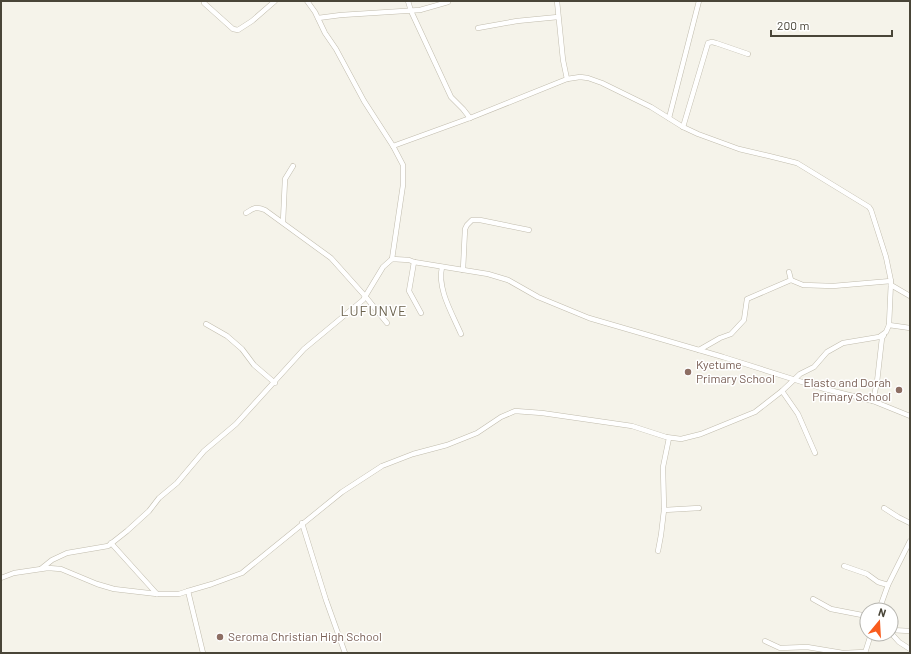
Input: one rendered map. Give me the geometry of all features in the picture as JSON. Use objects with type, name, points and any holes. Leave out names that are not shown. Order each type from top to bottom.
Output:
[{"type":"street","points":[[204,3],[233,29],[238,30],[252,21],[275,1]]},
{"type":"street","points":[[42,568],[52,560],[67,553],[108,546],[149,511],[204,451],[236,424],[275,383],[304,349],[363,300],[383,267],[392,259],[403,185],[402,165],[393,146],[364,101],[336,49],[307,1]]},
{"type":"street","points":[[408,1],[411,11],[451,97],[470,118]]},
{"type":"street","points":[[557,1],[563,60],[567,79]]},
{"type":"street","points":[[669,118],[699,1]]},
{"type":"street","points":[[318,18],[341,15],[411,11],[429,8],[448,2]]},
{"type":"street","points":[[478,28],[518,20],[558,17]]},
{"type":"street","points":[[682,127],[708,43],[716,43],[748,54]]},
{"type":"street","points":[[393,146],[470,118],[567,79],[580,77],[602,83],[651,107],[682,127],[718,143],[739,150],[770,156],[796,164],[865,204],[871,210],[886,257],[891,283],[889,325],[882,338],[877,382],[872,402]]},
{"type":"street","points":[[283,222],[285,179],[293,166]]},
{"type":"street","points":[[246,213],[254,207],[259,208],[283,222],[331,258],[387,323]]},
{"type":"street","points":[[463,270],[465,229],[466,225],[472,220],[480,220],[529,230]]},
{"type":"street","points":[[392,259],[409,260],[488,274],[508,280],[538,297],[589,318],[699,350],[793,380],[872,402],[910,416]]},
{"type":"street","points":[[414,262],[409,291],[421,313]]},
{"type":"street","points":[[442,267],[440,278],[442,287],[461,334]]},
{"type":"street","points":[[789,272],[791,280]]},
{"type":"street","points":[[699,350],[720,338],[732,334],[744,320],[747,299],[791,280],[803,285],[833,286],[891,283],[910,296]]},
{"type":"street","points":[[206,324],[227,336],[242,349],[254,365],[275,383]]},
{"type":"street","points":[[889,325],[910,328]]},
{"type":"street","points":[[1,578],[42,568],[61,569],[97,584],[114,589],[157,594],[180,594],[242,573],[342,492],[382,466],[477,434],[501,417],[515,411],[542,413],[632,426],[669,438],[681,439],[701,434],[755,412],[782,391],[800,374],[814,367],[827,352],[842,343],[879,337],[886,332]]},
{"type":"street","points":[[782,391],[798,414],[815,453]]},
{"type":"street","points":[[658,551],[662,535],[664,510],[662,467],[669,438]]},
{"type":"street","points":[[664,510],[699,508]]},
{"type":"street","points":[[884,508],[910,524]]},
{"type":"street","points":[[302,523],[326,600],[345,653]]},
{"type":"street","points":[[882,602],[888,585],[910,541]]},
{"type":"street","points":[[111,543],[157,594]]},
{"type":"street","points":[[844,566],[867,574],[878,582],[888,585]]},
{"type":"street","points":[[188,591],[203,653]]},
{"type":"street","points":[[813,599],[830,609],[859,614]]},
{"type":"street","points":[[899,632],[910,631]]},
{"type":"street","points":[[766,641],[780,648],[807,648],[865,653],[868,642]]},
{"type":"street","points":[[899,642],[910,649]]},
{"type":"place","name":"Kyetume Primary School","points":[[688,372]]},
{"type":"place","name":"Elasto and Dorah Primary School","points":[[899,390]]},
{"type":"place","name":"Seroma Christian High School","points":[[220,637]]},
{"type":"district","name":"LUFUNVE","points":[[374,311]]}]
